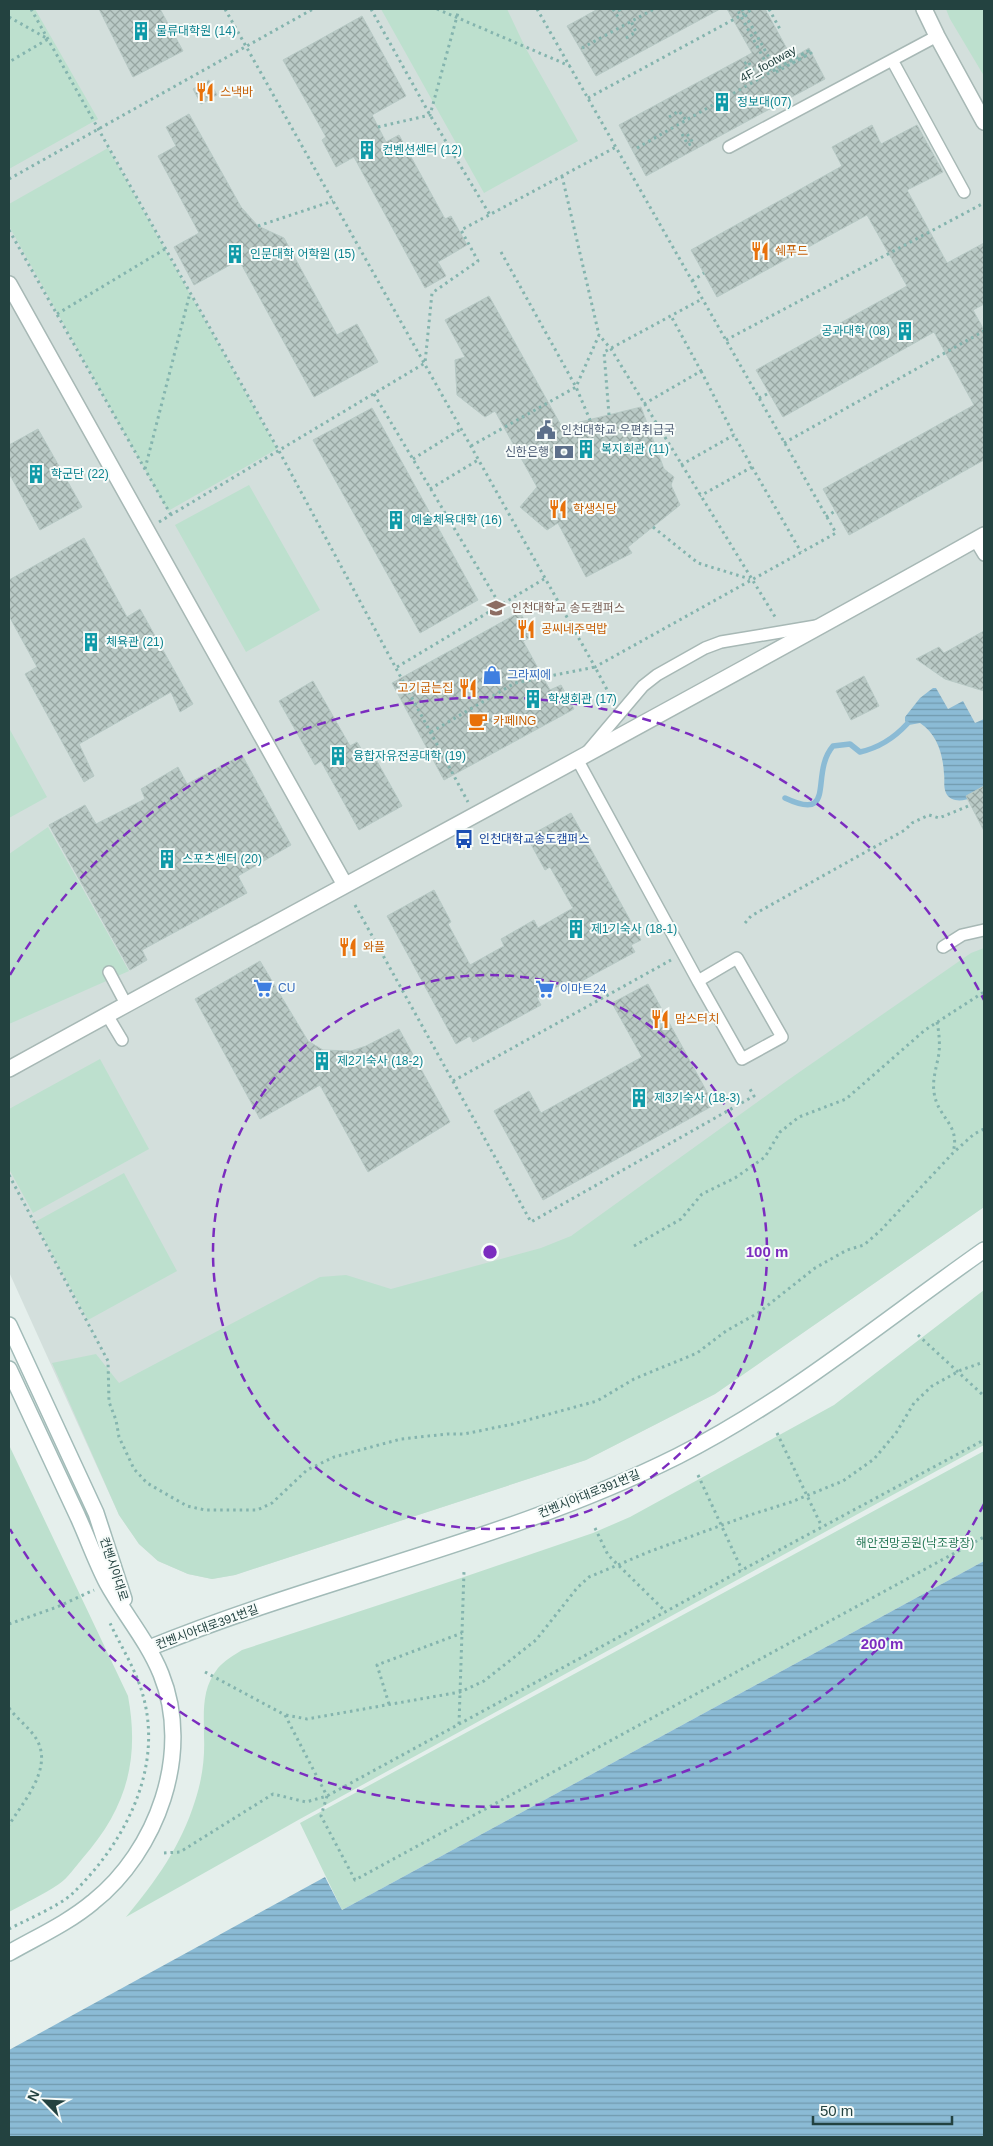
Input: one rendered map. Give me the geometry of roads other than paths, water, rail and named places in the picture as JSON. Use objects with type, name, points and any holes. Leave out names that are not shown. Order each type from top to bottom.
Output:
[{"type":"street","points":[[924,9],[984,122]]},
{"type":"street","points":[[9,284],[345,885]]},
{"type":"street","points":[[9,305],[25,313]]},
{"type":"street","points":[[9,1069],[475,816],[979,537]]},
{"type":"street","name":"컨벤시아대로391번길","points":[[149,1648],[264,1606],[540,1514],[670,1460],[754,1412],[984,1250]]},
{"type":"street","name":"컨벤시아대로","points":[[9,1324],[96,1513],[130,1617]]},
{"type":"street","name":"컨벤시아대로","points":[[9,1369],[101,1586],[130,1617]]},
{"type":"street","points":[[9,1953],[70,1919],[94,1901],[124,1870],[146,1839],[166,1789],[171,1764],[172,1739],[166,1688],[149,1648],[130,1617]]},
{"type":"lane","points":[[729,147],[937,36]]},
{"type":"lane","points":[[892,60],[964,192]]},
{"type":"lane","points":[[979,537],[984,555]]},
{"type":"lane","points":[[698,980],[737,958],[782,1037],[742,1059],[698,980],[581,757],[643,686],[658,675],[706,648],[721,642],[820,625]]},
{"type":"lane","points":[[943,947],[962,935],[984,930]]},
{"type":"lane","points":[[109,972],[126,1004]]},
{"type":"lane","points":[[108,1014],[122,1040]]},
{"type":"water","points":[[933,688],[936,688],[948,709],[963,701],[975,723],[984,719],[984,792],[970,799],[954,800],[949,797],[945,790],[942,759],[935,739],[920,723],[909,725],[905,721],[905,717],[920,698]]},
{"type":"water","points":[[984,1561],[984,2137],[9,2137],[9,2050],[325,1877],[342,1910]]},
{"type":"waterway","points":[[785,798],[801,804],[811,804],[817,800],[826,757],[833,746],[850,744],[860,752],[867,750],[886,741],[907,724]]},
{"type":"place","name":"물류대학원 (14)","points":[[141,31]]},
{"type":"place","name":"스낵바","points":[[205,92]]},
{"type":"place","name":"정보대(07)","points":[[722,102]]},
{"type":"place","name":"컨벤션센터 (12)","points":[[367,150]]},
{"type":"place","name":"쉐푸드","points":[[760,251]]},
{"type":"place","name":"인문대학 어학원 (15)","points":[[235,254]]},
{"type":"place","name":"공과대학 (08)","points":[[905,331]]},
{"type":"place","name":"인천대학교 우편취급국","points":[[546,430]]},
{"type":"place","name":"복지회관 (11)","points":[[586,449]]},
{"type":"place","name":"신한은행","points":[[564,452]]},
{"type":"place","name":"학군단 (22)","points":[[36,474]]},
{"type":"place","name":"학생식당","points":[[558,509]]},
{"type":"place","name":"예술체육대학 (16)","points":[[396,520]]},
{"type":"place","name":"인천대학교 송도캠퍼스","points":[[496,608]]},
{"type":"place","name":"공씨네주먹밥","points":[[526,629]]},
{"type":"place","name":"체육관 (21)","points":[[91,642]]},
{"type":"place","name":"그라찌에","points":[[492,675]]},
{"type":"place","name":"고기굽는집","points":[[468,688]]},
{"type":"place","name":"학생회관 (17)","points":[[533,699]]},
{"type":"place","name":"카페ING","points":[[478,721]]},
{"type":"place","name":"융합자유전공대학 (19)","points":[[338,756]]},
{"type":"place","name":"인천대학교송도캠퍼스","points":[[464,839]]},
{"type":"place","name":"스포츠센터 (20)","points":[[167,859]]},
{"type":"place","name":"제1기숙사 (18-1)","points":[[576,929]]},
{"type":"place","name":"와플","points":[[348,947]]},
{"type":"place","name":"CU","points":[[263,988]]},
{"type":"place","name":"이마트24","points":[[545,989]]},
{"type":"place","name":"맘스터치","points":[[660,1019]]},
{"type":"place","name":"제2기숙사 (18-2)","points":[[322,1061]]},
{"type":"place","name":"제3기숙사 (18-3)","points":[[639,1098]]},
{"type":"park label","name":"해안전망공원(낙조광장)","points":[[915,1543]]}]
